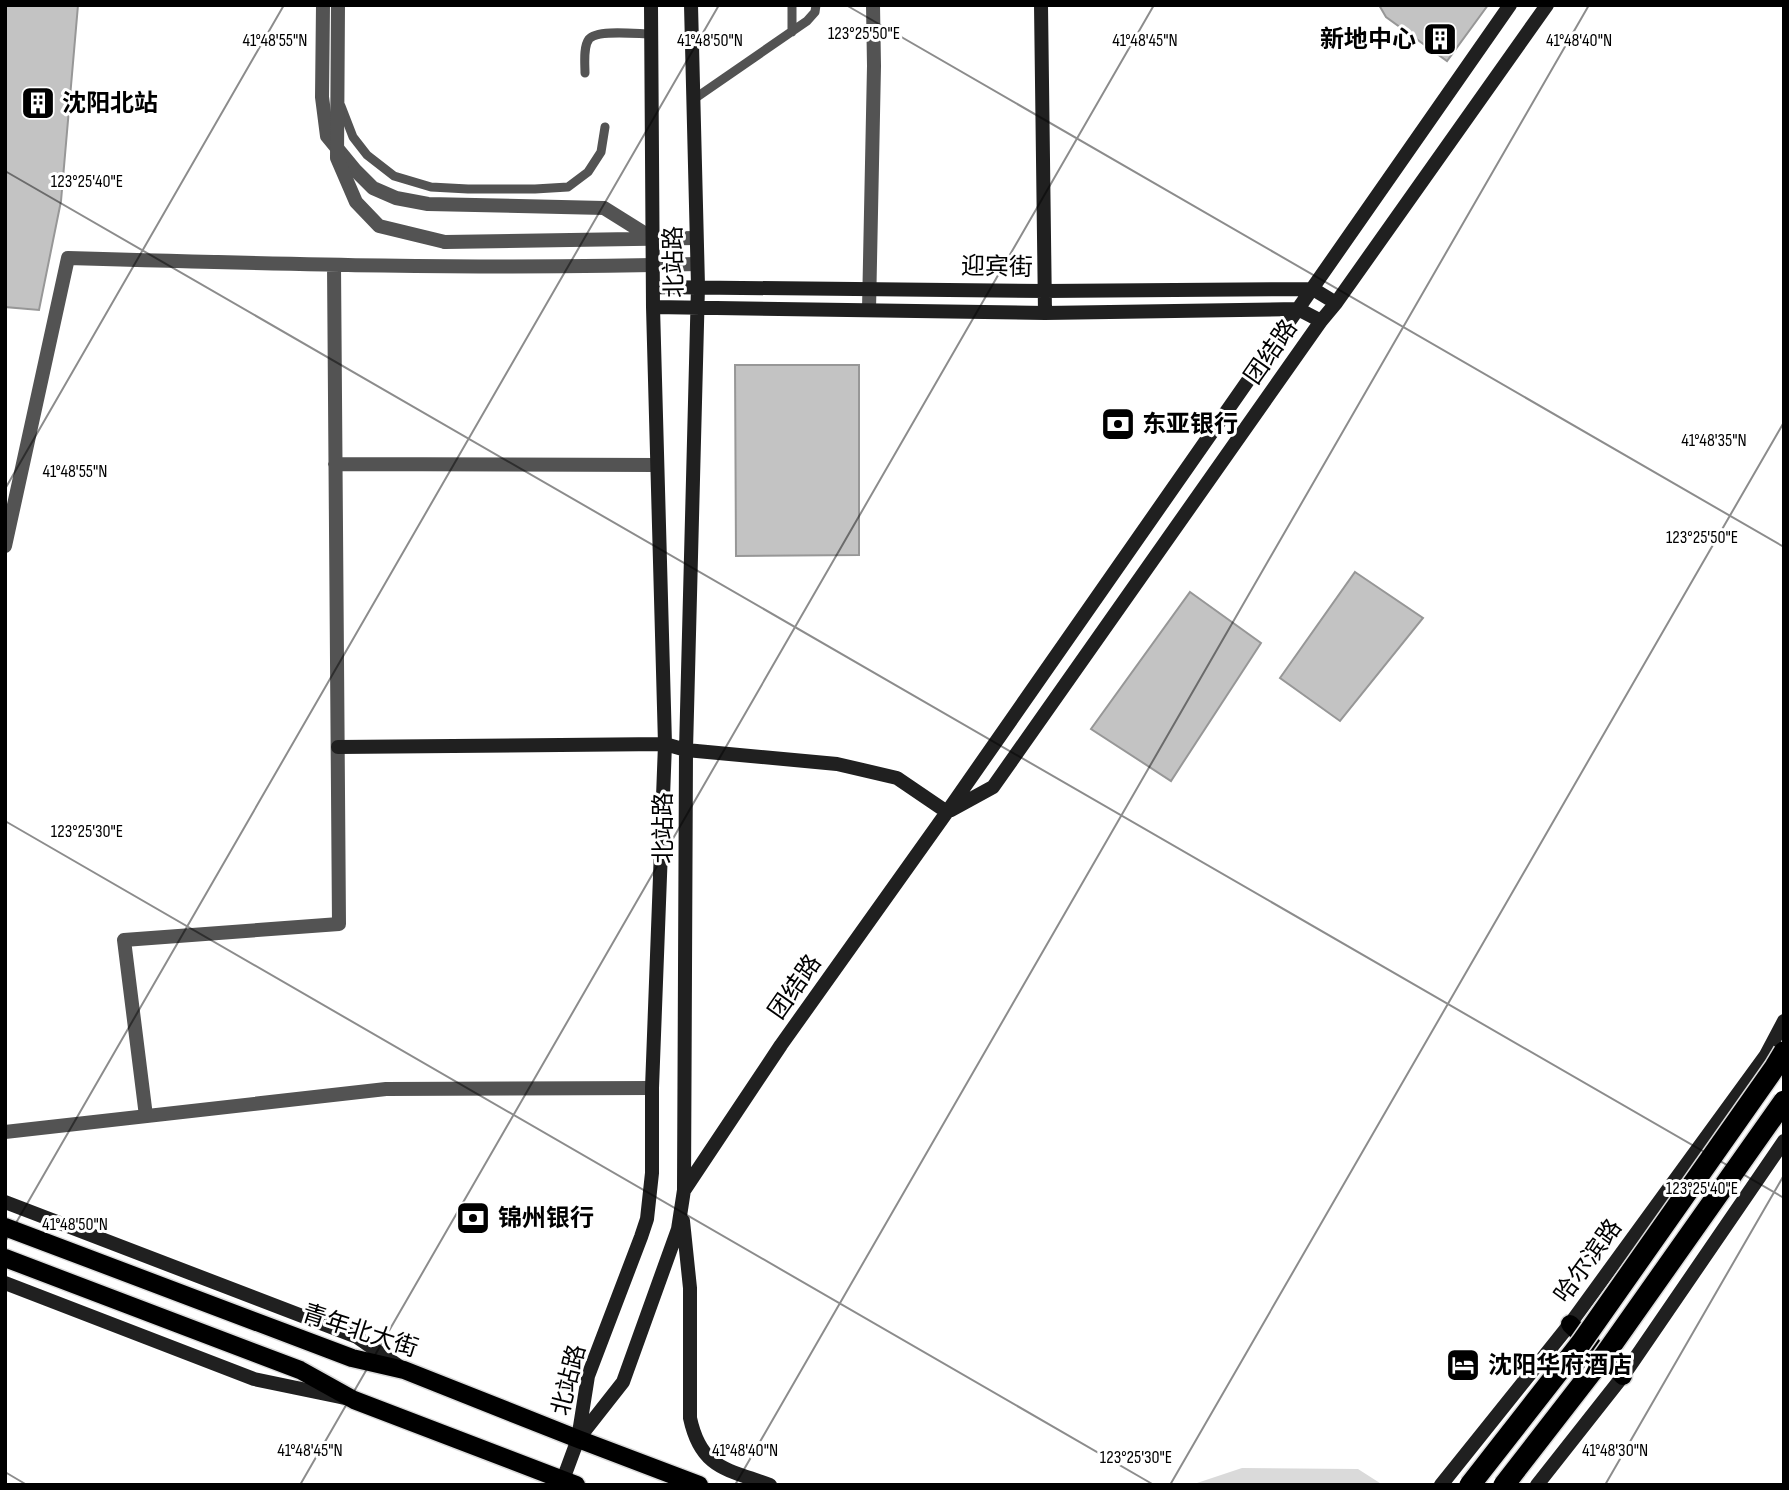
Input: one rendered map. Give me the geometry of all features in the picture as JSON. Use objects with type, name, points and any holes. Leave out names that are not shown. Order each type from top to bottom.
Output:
[{"type":"highway","points":[[1470,1485],[1581,1343],[1784,1052]]},
{"type":"highway","points":[[1504,1485],[1604,1356],[1784,1101]]},
{"type":"main road","name":"青年北大街","points":[[5,1227],[352,1358],[404,1370],[699,1485]]},
{"type":"main road","points":[[5,1258],[300,1370],[354,1400],[567,1483]]},
{"type":"main road","points":[[1570,1324],[1623,1376]]},
{"type":"street","points":[[323,5],[322,96],[327,136],[373,188],[396,198],[428,204],[604,208],[652,238]]},
{"type":"street","points":[[338,5],[337,158],[356,202],[379,226],[444,243],[696,237]]},
{"type":"street","name":"北站路","points":[[578,1439],[588,1376],[641,1237],[652,1173],[652,1088],[665,744],[652,265],[651,5]]},
{"type":"street","name":"北站路","points":[[578,1439],[623,1381],[678,1228],[684,1191],[687,750],[698,307],[691,5]]},
{"type":"street","points":[[869,310],[873,5]]},
{"type":"street","points":[[1041,5],[1045,313]]},
{"type":"street","name":"团结路","points":[[684,1191],[781,1045],[947,812],[1510,5]]},
{"type":"street","name":"团结路","points":[[947,812],[993,786],[1547,5]]},
{"type":"street","points":[[5,546],[68,258],[334,265],[697,264]]},
{"type":"street","points":[[146,1116],[124,940],[339,924],[334,265]]},
{"type":"street","name":"迎宾街","points":[[653,286],[1045,291],[1313,289]]},
{"type":"street","points":[[1313,289],[1336,303]]},
{"type":"street","name":"迎宾街","points":[[653,306],[1045,313],[1298,309],[1321,320]]},
{"type":"street","points":[[335,464],[657,465]]},
{"type":"street","points":[[338,747],[665,744],[687,750],[837,764],[873,772],[897,778],[947,812]]},
{"type":"street","name":"哈尔滨路","points":[[1441,1485],[1570,1324],[1766,1055],[1784,1021]]},
{"type":"street","points":[[5,1132],[386,1089],[652,1088]]},
{"type":"street","points":[[1537,1485],[1623,1376],[1784,1141]]},
{"type":"street","points":[[5,1202],[356,1337],[404,1370]]},
{"type":"street","points":[[682,1208],[690,1288],[690,1418],[693,1430],[699,1447],[711,1461],[770,1485]]},
{"type":"street","points":[[5,1283],[254,1379],[354,1400]]},
{"type":"street","points":[[567,1483],[578,1439]]},
{"type":"lane","points":[[792,5],[792,32]]},
{"type":"lane","points":[[694,99],[807,21],[815,12],[816,5]]},
{"type":"lane","points":[[585,73],[588,40],[596,34],[651,34]]},
{"type":"lane","points":[[337,98],[353,137],[367,155],[394,176],[431,187],[568,187],[588,172],[601,152],[605,127]]},
{"type":"shaded area","points":[[1242,1468],[1358,1469],[1383,1485],[1191,1485]]},
{"type":"building","name":"沈阳北站","points":[[5,5],[78,5],[61,201],[39,310],[5,307]]},
{"type":"building","name":"新地中心","points":[[1379,5],[1488,5],[1447,61],[1386,17]]},
{"type":"building","points":[[735,365],[859,365],[859,555],[736,556]]},
{"type":"building","points":[[1355,572],[1423,618],[1340,721],[1280,678]]},
{"type":"building","points":[[1190,592],[1261,643],[1171,781],[1091,729]]},
{"type":"place","name":"新地中心","points":[[1440,39]]},
{"type":"place","name":"沈阳北站","points":[[38,103]]},
{"type":"place","name":"东亚银行","points":[[1118,424]]},
{"type":"place","name":"锦州银行","points":[[473,1218]]},
{"type":"place","name":"沈阳华府酒店","points":[[1463,1365]]}]
